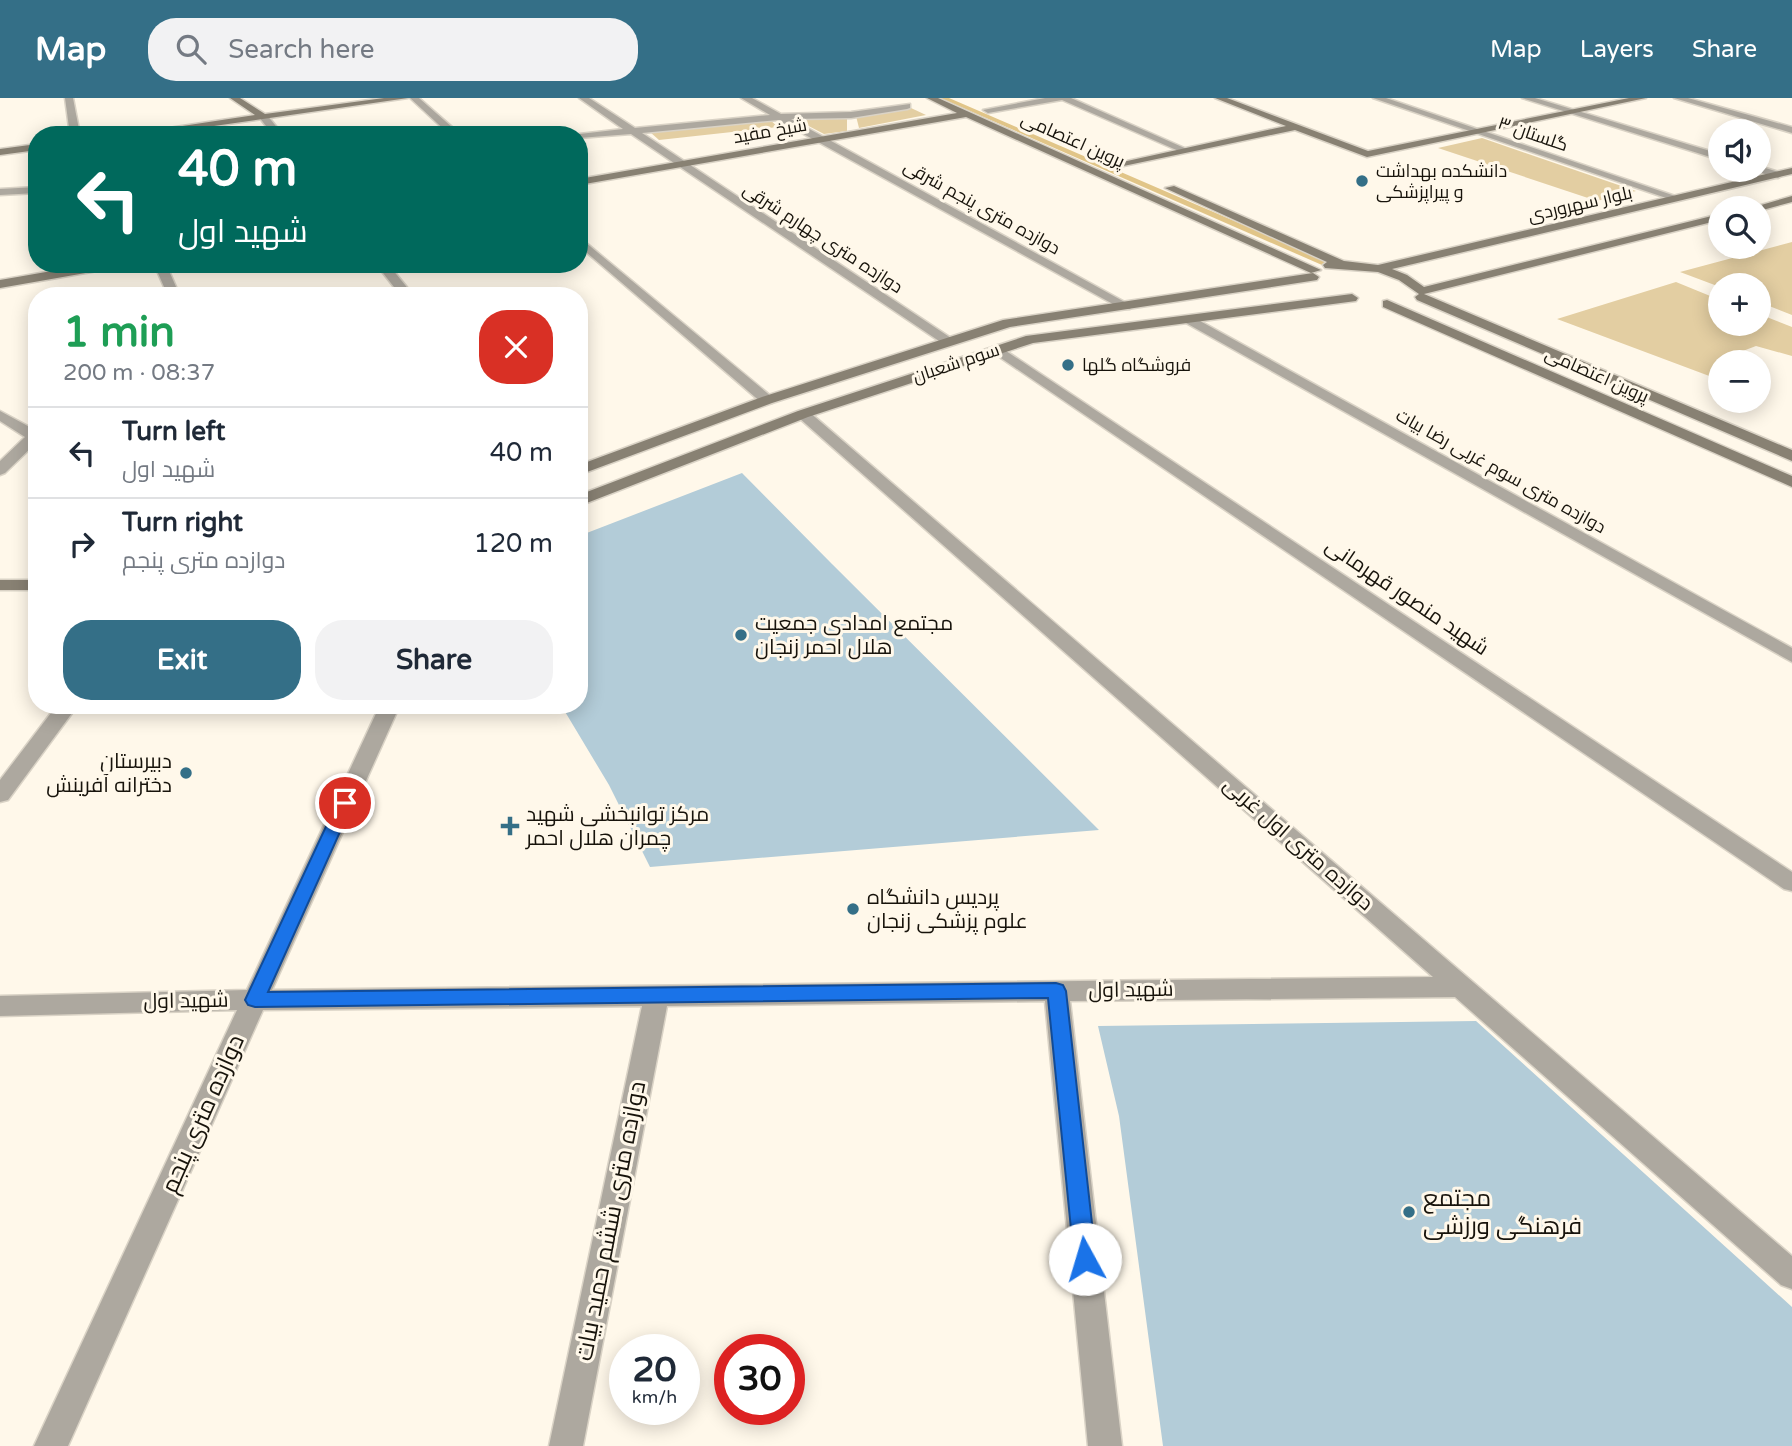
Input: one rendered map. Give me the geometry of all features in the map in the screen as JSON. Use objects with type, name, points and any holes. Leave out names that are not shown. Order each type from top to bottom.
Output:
[{"type":"main road","points":[[234,98],[264,117]]},
{"type":"main road","points":[[196,126],[404,98]]},
{"type":"main road","name":"پروین اعتصامی","points":[[931,98],[1314,274],[1318,284],[1362,300]]},
{"type":"main road","name":"پروین اعتصامی","points":[[960,98],[1013,121]]},
{"type":"main road","points":[[1219,98],[1367,154],[1642,98]]},
{"type":"main road","name":"شیخ مفید","points":[[588,180],[967,114]]},
{"type":"main road","points":[[1114,164],[1296,127]]},
{"type":"main road","points":[[0,152],[28,148]]},
{"type":"main road","name":"پروین اعتصامی","points":[[1101,159],[1136,174]]},
{"type":"main road","name":"بلوار سهروردی","points":[[1376,269],[1679,200],[1792,171]]},
{"type":"main road","points":[[1159,184],[1341,264],[1376,269]]},
{"type":"main road","points":[[1771,204],[1792,199]]},
{"type":"main road","points":[[1362,300],[1387,304],[1414,302],[1422,294],[1492,274],[1708,220]]},
{"type":"main road","points":[[1448,252],[1444,261],[1449,266]]},
{"type":"main road","name":"سوم شعبان","points":[[588,467],[767,400],[1008,323],[1258,285],[1314,274],[1326,265],[1341,264]]},
{"type":"main road","name":"پروین اعتصامی","points":[[1376,269],[1407,280],[1422,294],[1792,456]]},
{"type":"main road","points":[[1462,271],[1492,274]]},
{"type":"main road","points":[[0,284],[63,273]]},
{"type":"main road","points":[[1258,285],[1293,291],[1299,295],[1300,301],[1296,306]]},
{"type":"main road","name":"سوم شعبان","points":[[588,498],[803,414],[1031,339],[1095,329],[1362,300]]},
{"type":"main road","name":"پروین اعتصامی","points":[[1387,304],[1792,482]]},
{"type":"main road","points":[[0,585],[28,585]]},
{"type":"street","points":[[69,98],[74,126]]},
{"type":"street","points":[[414,98],[446,126]]},
{"type":"street","name":"دوازده متری چهارم شرقی","points":[[583,98],[947,341]]},
{"type":"street","name":"دوازده متری پنجم شرقی","points":[[745,98],[1126,306]]},
{"type":"street","points":[[988,110],[1062,98],[1184,150]]},
{"type":"street","name":"گلستان ۳","points":[[1377,98],[1679,200]]},
{"type":"street","points":[[1526,98],[1708,153]]},
{"type":"street","points":[[1678,98],[1792,130]]},
{"type":"street","points":[[588,134],[780,117],[851,115],[907,106]]},
{"type":"street","points":[[264,117],[271,126]]},
{"type":"street","points":[[1771,173],[1778,175]]},
{"type":"street","points":[[0,192],[28,190]]},
{"type":"street","points":[[588,248],[767,400]]},
{"type":"street","points":[[389,273],[401,287]]},
{"type":"street","name":"دوازده متری سوم غربی رضا بیات","points":[[1191,320],[1792,656]]},
{"type":"street","name":"شهید منصور قهرمانی","points":[[997,349],[1792,883]]},
{"type":"street","name":"دوازده متری اول غربی","points":[[803,414],[1792,1275]]},
{"type":"street","points":[[0,415],[28,432]]},
{"type":"street","points":[[0,470],[28,444]]},
{"type":"street","points":[[0,794],[61,714]]},
{"type":"street","name":"دوازده متری پنجم","points":[[51,1446],[386,714]]},
{"type":"street","name":"شهید اول","points":[[0,1006],[255,1000],[1463,987]]},
{"type":"street","points":[[1056,991],[1105,1446]]},
{"type":"street","name":"دوازده متری ششم حمید بیات","points":[[566,1446],[657,995]]},
{"type":"shaded area","points":[[940,98],[949,98],[1332,263],[1322,265]]},
{"type":"shaded area","points":[[911,108],[926,115],[859,128],[856,116]]},
{"type":"shaded area","points":[[847,116],[847,131],[824,134],[797,120]]},
{"type":"shaded area","points":[[770,120],[778,127],[659,140],[650,132]]},
{"type":"shaded area","points":[[1482,138],[1636,191],[1597,201],[1438,148]]},
{"type":"shaded area","points":[[1792,242],[1792,315],[1771,307],[1771,273],[1708,273],[1708,282],[1680,272],[1729,259],[1771,259],[1771,248]]},
{"type":"shaded area","points":[[1676,282],[1708,295],[1708,336],[1771,336],[1771,319],[1792,327],[1792,356],[1756,346],[1745,350],[1708,350],[1708,376],[1557,319]]},
{"type":"building","name":"مجتمع امدادی جمعیت هلال احمر زنجان","points":[[742,473],[1099,830],[650,867],[609,785],[566,714],[588,714],[588,533]]},
{"type":"building","name":"مجتمع فرهنگی ورزشی","points":[[1476,1021],[1792,1307],[1792,1446],[1163,1446],[1119,1116],[1098,1026]]},
{"type":"place","name":"دانشکده بهداشت و پیراپزشکی","points":[[1362,181]]},
{"type":"place","name":"فروشگاه گلها","points":[[1068,365]]},
{"type":"place","name":"مجتمع امدادی جمعیت هلال احمر زنجان","points":[[741,635]]},
{"type":"place","name":"دبیرستان دخترانه آفرینش","points":[[186,773]]},
{"type":"place","name":"مرکز توانبخشی شهید چمران هلال احمر","points":[[510,826]]},
{"type":"place","name":"پردیس دانشگاه علوم پزشکى زنجان","points":[[853,909]]},
{"type":"place","name":"مجتمع فرهنگی ورزشی","points":[[1409,1212]]},
{"type":"route","points":[[345,803],[255,1000],[1056,991],[1085,1259]]}]
